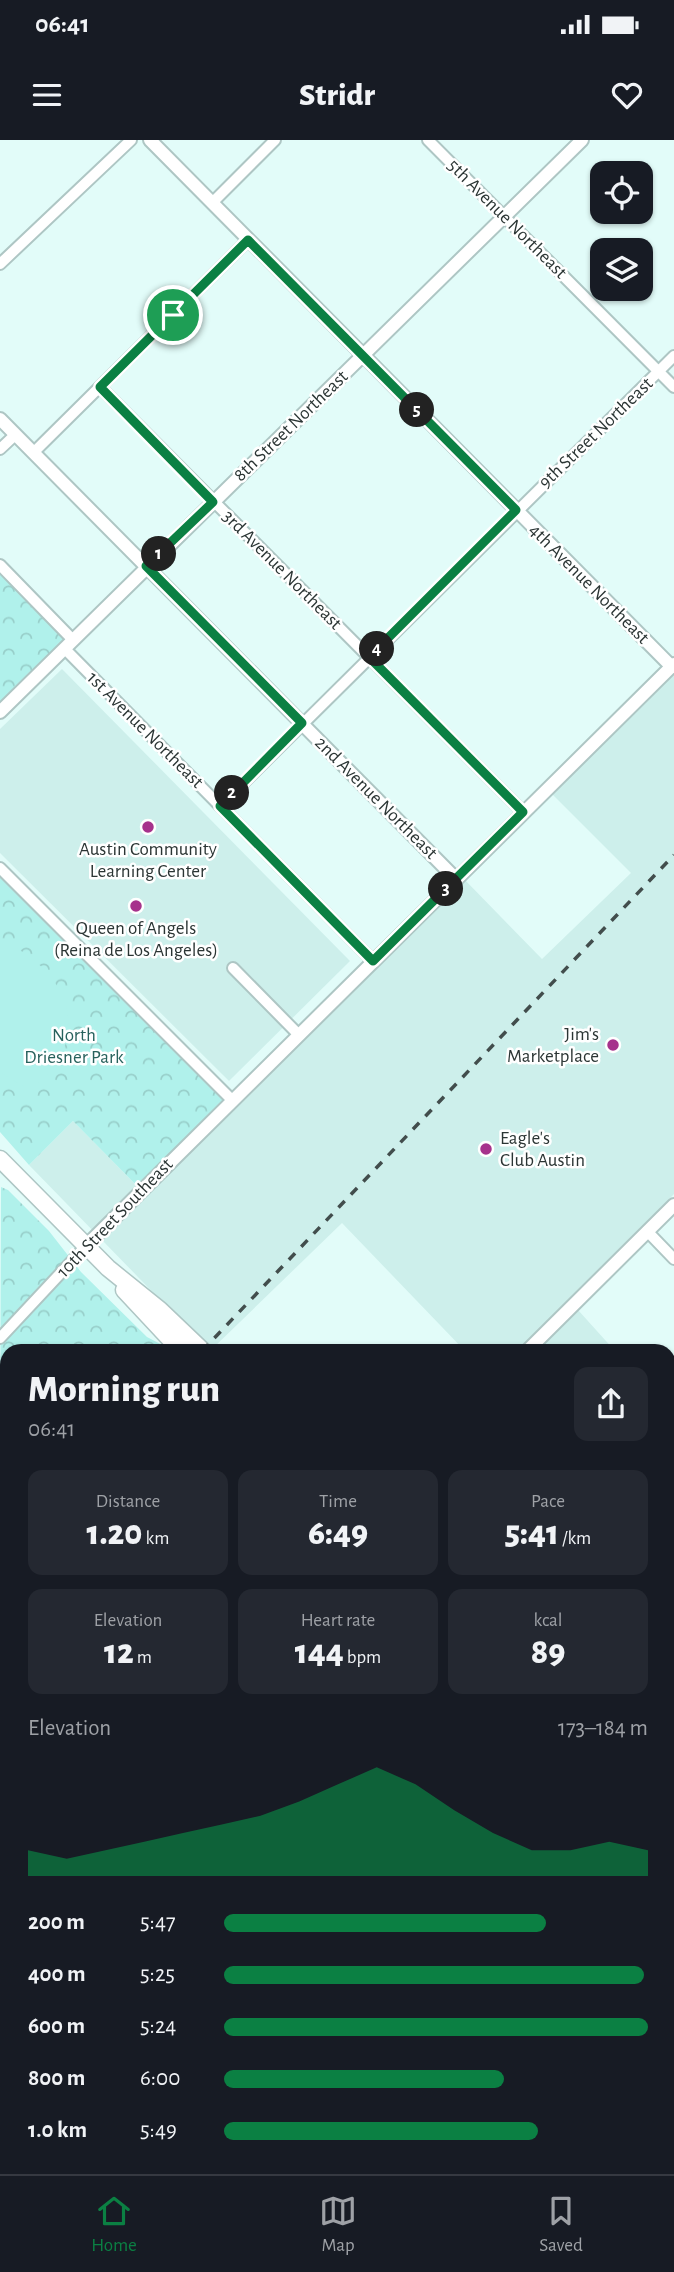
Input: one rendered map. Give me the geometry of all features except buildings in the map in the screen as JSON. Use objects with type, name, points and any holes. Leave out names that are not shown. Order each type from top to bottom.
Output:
[{"type":"main road","points":[[0,1159],[108,1268],[160,1310],[196,1344]]},
{"type":"main road","points":[[108,1268],[130,1297],[174,1344]]},
{"type":"street","points":[[0,264],[131,140]]},
{"type":"street","name":"4th Avenue Northeast","points":[[150,140],[673,667]]},
{"type":"street","points":[[212,203],[275,140]]},
{"type":"street","name":"5th Avenue Northeast","points":[[428,140],[674,387]]},
{"type":"street","name":"8th Street Northeast","points":[[0,712],[582,140]]},
{"type":"street","points":[[34,452],[248,240]]},
{"type":"street","name":"9th Street Northeast","points":[[220,806],[674,356]]},
{"type":"street","name":"3rd Avenue Northeast","points":[[100,387],[523,812]]},
{"type":"street","name":"2nd Avenue Northeast","points":[[0,419],[456,879]]},
{"type":"street","points":[[0,450],[15,435]]},
{"type":"street","name":"1st Avenue Northeast","points":[[0,565],[69,644],[220,806],[373,961]]},
{"type":"street","name":"10th Street Southeast","points":[[0,1338],[86,1247],[298,1034],[673,667]]},
{"type":"street","points":[[0,868],[232,1100]]},
{"type":"street","points":[[233,968],[298,1034]]},
{"type":"street","points":[[534,1344],[674,1205]]},
{"type":"street","points":[[647,1231],[674,1259]]},
{"type":"shaded area","points":[[62,669],[350,961],[229,1081],[0,853],[0,729]]},
{"type":"shaded area","points":[[674,672],[674,1194],[569,1300],[609,1344],[458,1344],[342,1223],[217,1344],[203,1344],[29,1165],[73,1121],[141,1190],[464,879],[542,959],[631,873],[552,794]]},
{"type":"green space","points":[[0,565],[73,640],[0,712]]},
{"type":"green space","name":"North Driesner Park","points":[[0,868],[232,1100],[141,1190],[73,1121],[29,1165],[0,1132]]},
{"type":"green space","points":[[18,949],[38,963],[53,980],[63,998],[68,1016],[67,1036],[61,1055],[48,1073],[29,1090],[0,1072],[0,966]]},
{"type":"green space","points":[[1,1187],[8,1190],[49,1231],[81,1272],[147,1337],[160,1344],[1,1344]]},
{"type":"railway","points":[[209,1344],[674,855]]},
{"type":"place","name":"Austin Community Learning Center","points":[[148,827]]},
{"type":"place","name":"Queen of Angels (Reina de Los Angeles)","points":[[136,906]]},
{"type":"place","name":"Jim's Marketplace","points":[[613,1045]]},
{"type":"place","name":"Eagle's Club Austin","points":[[486,1149]]},
{"type":"route","points":[[248,240],[516,510],[369,657],[523,812],[373,961],[220,806],[302,723],[146,566],[213,502],[100,387],[173,315],[248,240]]}]
